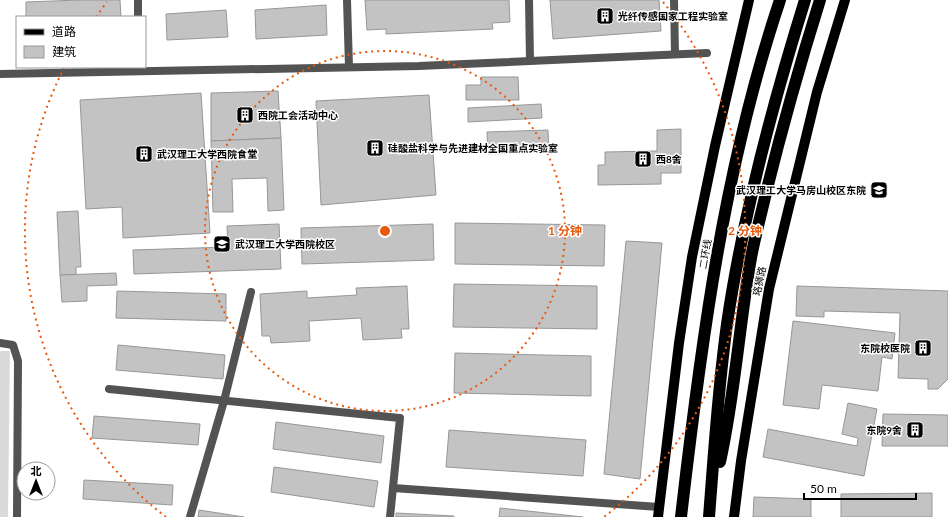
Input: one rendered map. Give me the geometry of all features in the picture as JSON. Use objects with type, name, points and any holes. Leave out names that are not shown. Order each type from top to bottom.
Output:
[{"type":"highway","name":"二环线","points":[[681,517],[705,323],[718,250],[738,153],[780,0]]},
{"type":"highway","points":[[710,515],[727,324],[740,250],[758,166],[779,83],[805,0]]},
{"type":"highway","points":[[710,515],[728,426],[740,327],[751,256],[792,94],[820,0]]},
{"type":"main road","points":[[659,512],[679,343],[692,257],[715,146],[749,0]]},
{"type":"main road","name":"珞狮路","points":[[734,517],[741,461],[769,289],[817,92],[845,0]]},
{"type":"street","points":[[138,0],[138,16]]},
{"type":"street","points":[[347,0],[349,67]]},
{"type":"street","points":[[529,0],[530,61]]},
{"type":"street","points":[[674,0],[674,54]]},
{"type":"street","points":[[0,74],[140,69],[419,66],[707,53]]},
{"type":"street","points":[[190,517],[224,401],[251,292]]},
{"type":"street","points":[[0,343],[12,345],[18,361],[17,517]]},
{"type":"street","points":[[109,389],[400,418],[390,517]]},
{"type":"street","points":[[393,488],[659,512]]},
{"type":"shaded area","points":[[0,351],[10,351],[8,517],[0,517]]},
{"type":"building","points":[[120,0],[121,16],[26,16],[26,2]]},
{"type":"building","points":[[365,0],[509,0],[510,22],[492,23],[493,29],[386,34],[386,29],[367,30]]},
{"type":"building","name":"光纤传感国家工程实验室","points":[[550,0],[659,0],[661,31],[553,39]]},
{"type":"building","points":[[326,5],[327,35],[256,39],[255,10]]},
{"type":"building","points":[[226,10],[228,37],[167,40],[166,14]]},
{"type":"building","points":[[481,77],[518,77],[519,100],[466,100],[466,85],[481,85]]},
{"type":"building","name":"西院工会活动中心","points":[[278,91],[281,138],[211,141],[211,93]]},
{"type":"building","name":"武汉理工大学西院食堂","points":[[201,93],[210,233],[123,238],[122,207],[86,209],[80,100]]},
{"type":"building","name":"硅酸盐科学与先进建材全国重点实验室","points":[[429,95],[436,195],[321,205],[316,101]]},
{"type":"building","points":[[541,104],[542,118],[468,122],[468,108]]},
{"type":"building","name":"西8舍","points":[[681,129],[681,173],[661,173],[661,184],[598,185],[598,165],[605,165],[605,152],[657,151],[657,130]]},
{"type":"building","points":[[548,130],[549,152],[488,154],[487,132]]},
{"type":"building","points":[[281,138],[284,210],[268,211],[267,178],[232,179],[233,212],[213,212],[211,141]]},
{"type":"building","points":[[78,211],[81,267],[76,267],[76,275],[60,275],[57,212]]},
{"type":"building","points":[[455,223],[605,225],[604,266],[455,264]]},
{"type":"building","points":[[279,224],[281,269],[134,274],[133,250],[228,247],[227,226]]},
{"type":"building","points":[[433,224],[434,260],[302,264],[301,228]]},
{"type":"building","points":[[626,241],[662,243],[640,479],[604,474]]},
{"type":"building","points":[[116,273],[117,285],[87,286],[87,301],[62,302],[60,275]]},
{"type":"building","points":[[454,284],[597,286],[597,329],[453,327]]},
{"type":"building","points":[[407,286],[409,329],[401,329],[402,338],[363,340],[361,318],[309,321],[310,341],[271,343],[270,336],[262,336],[260,294],[307,291],[307,298],[357,295],[356,288]]},
{"type":"building","name":"东院校医院","points":[[797,286],[948,291],[948,379],[938,389],[928,389],[928,379],[898,378],[900,313],[824,311],[824,317],[796,316]]},
{"type":"building","points":[[117,291],[226,294],[226,321],[116,318]]},
{"type":"building","points":[[793,321],[895,333],[892,359],[882,357],[878,391],[822,385],[819,409],[783,405]]},
{"type":"building","points":[[118,345],[225,355],[223,379],[116,370]]},
{"type":"building","points":[[455,353],[591,356],[591,396],[454,393]]},
{"type":"building","points":[[848,403],[877,409],[864,476],[763,457],[768,429],[857,446],[858,438],[842,434]]},
{"type":"building","name":"东院9舍","points":[[883,414],[948,415],[948,446],[882,446]]},
{"type":"building","points":[[94,416],[200,424],[198,445],[92,438]]},
{"type":"building","points":[[276,422],[384,436],[381,463],[273,449]]},
{"type":"building","points":[[449,430],[586,440],[583,476],[446,467]]},
{"type":"building","points":[[274,467],[378,481],[374,507],[271,492]]},
{"type":"building","points":[[84,480],[173,485],[172,505],[83,499]]},
{"type":"building","points":[[932,493],[932,517],[841,517],[841,494]]},
{"type":"building","points":[[754,497],[811,499],[811,517],[753,517]]},
{"type":"building","points":[[500,508],[583,517],[499,517]]},
{"type":"building","points":[[199,510],[244,517],[198,517]]},
{"type":"building","points":[[396,513],[454,516],[454,517],[396,517]]},
{"type":"place","name":"光纤传感国家工程实验室","points":[[605,16]]},
{"type":"place","name":"西院工会活动中心","points":[[245,115]]},
{"type":"place","name":"硅酸盐科学与先进建材全国重点实验室","points":[[375,148]]},
{"type":"place","name":"武汉理工大学西院食堂","points":[[144,154]]},
{"type":"place","name":"西8舍","points":[[643,159]]},
{"type":"place","name":"武汉理工大学马房山校区东院","points":[[879,190]]},
{"type":"place","name":"武汉理工大学西院校区","points":[[222,244]]},
{"type":"place","name":"东院校医院","points":[[923,348]]},
{"type":"place","name":"东院9舍","points":[[915,430]]}]
